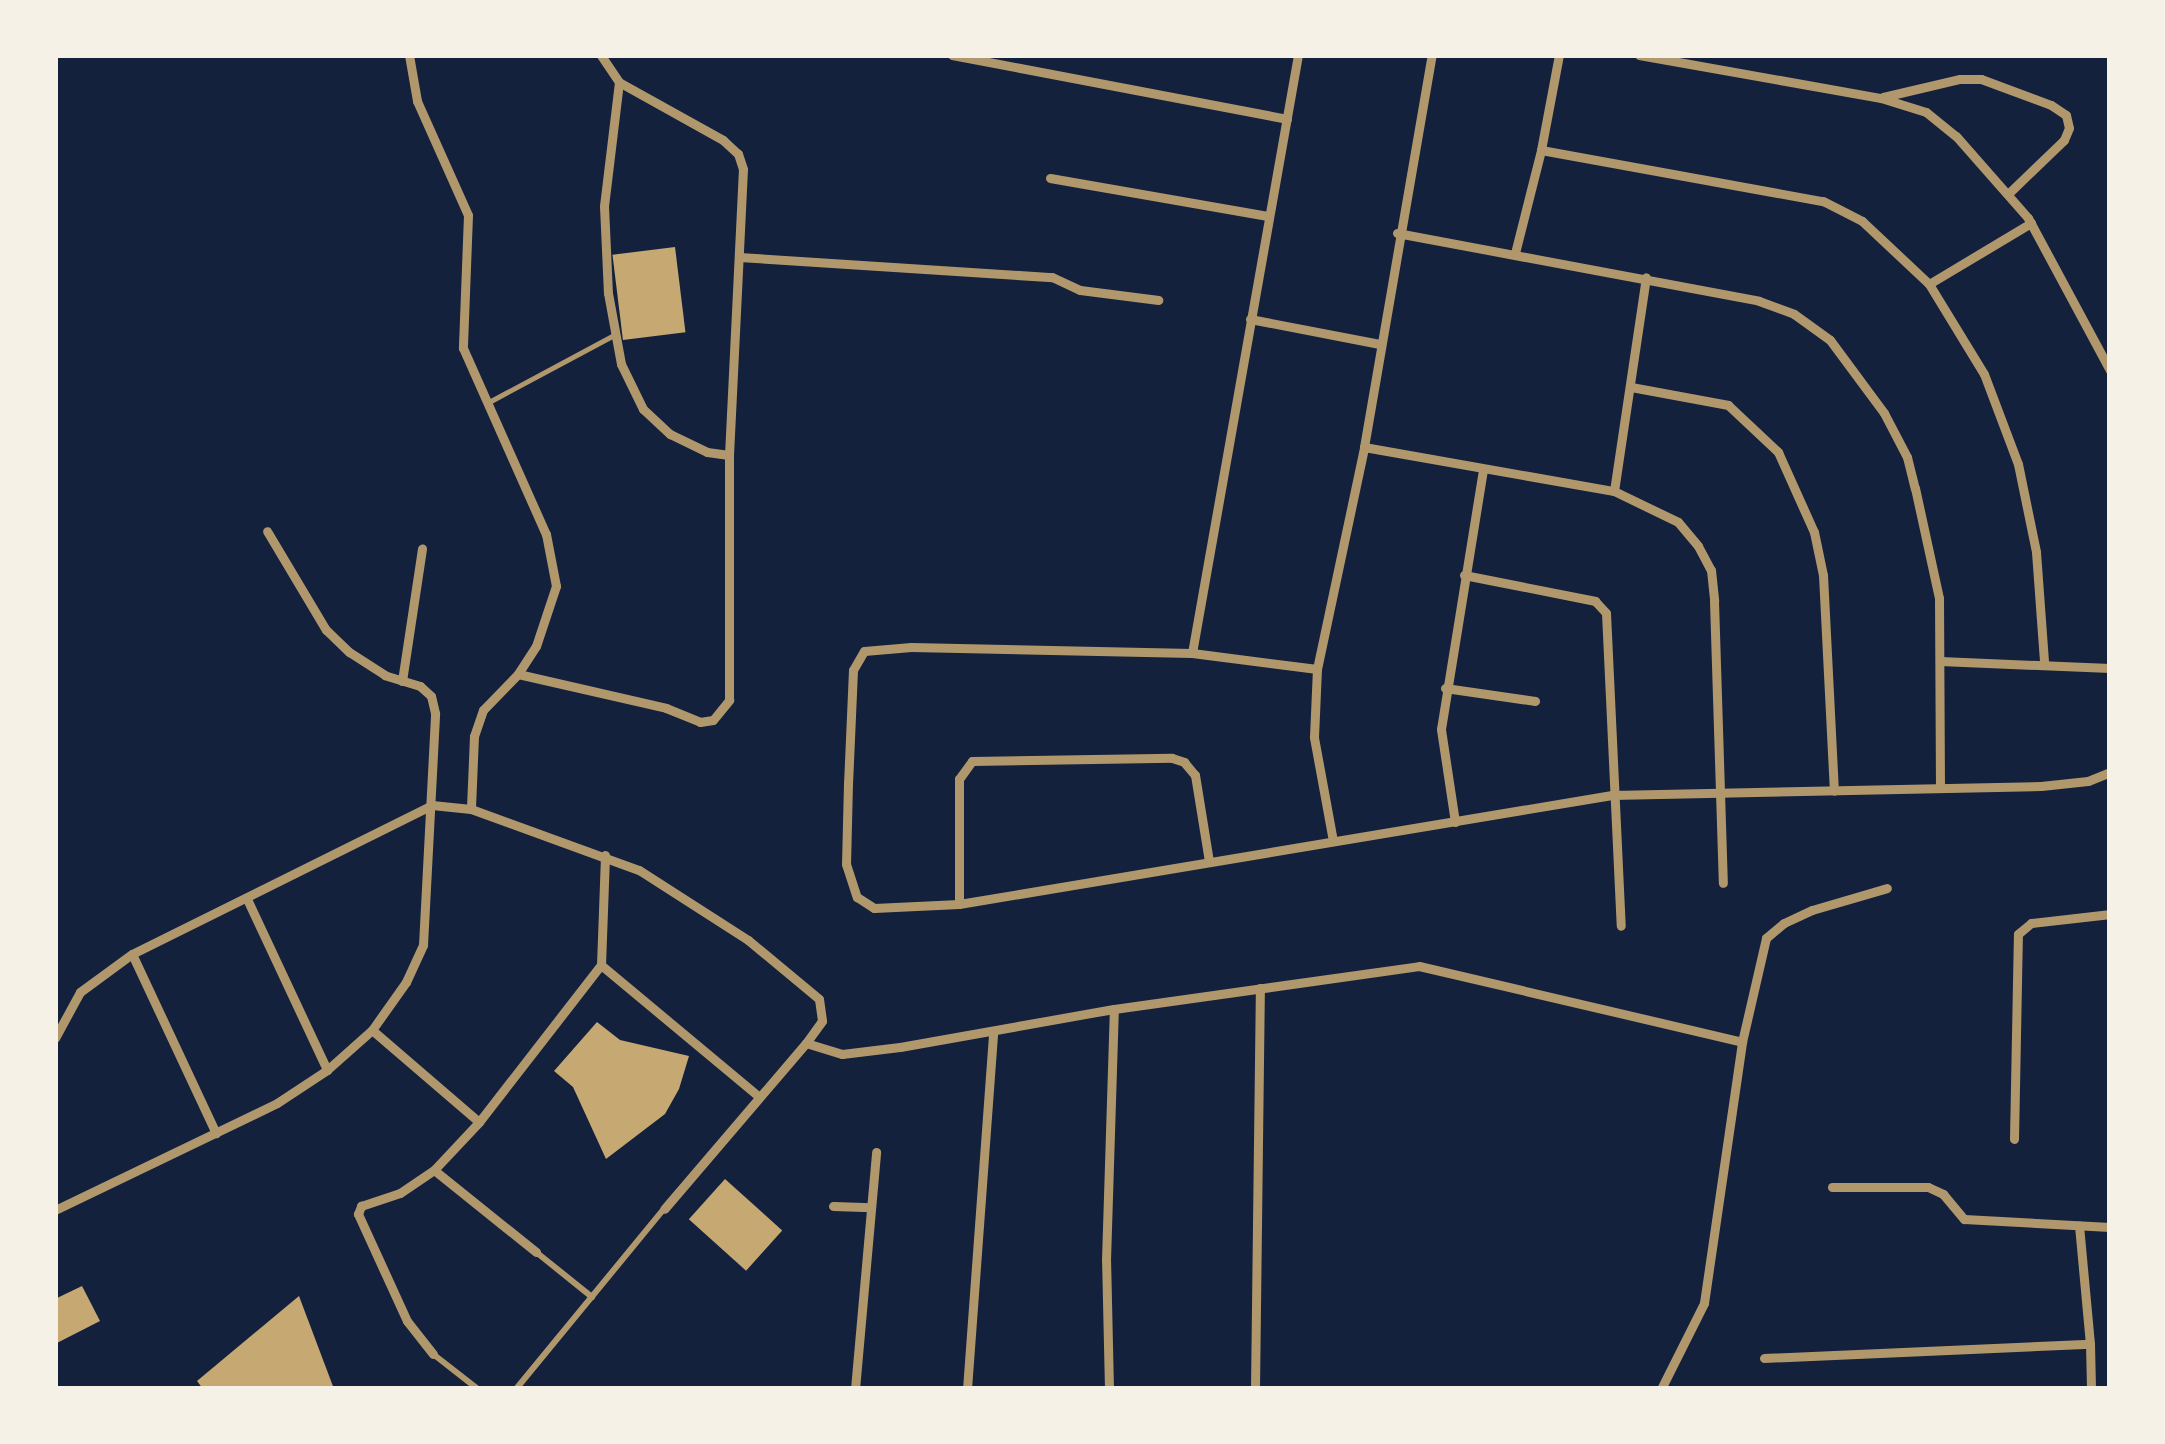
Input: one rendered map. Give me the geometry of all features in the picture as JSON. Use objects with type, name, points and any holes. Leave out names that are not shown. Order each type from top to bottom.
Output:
[{"type":"street","points":[[409,55],[417,100],[468,215],[463,348],[484,405],[546,534],[556,586],[549,616],[518,674],[482,710],[474,736],[471,808]]},
{"type":"street","points":[[518,674],[666,708],[700,722],[722,712],[728,700],[728,455],[743,169],[738,154],[724,140],[619,82],[601,55]]},
{"type":"street","points":[[952,55],[1287,118]]},
{"type":"street","points":[[1192,653],[1298,55]]},
{"type":"street","points":[[1333,841],[1314,737],[1317,669],[1364,446],[1397,234],[1432,55]]},
{"type":"street","points":[[1515,253],[1542,150],[1558,55]]},
{"type":"street","points":[[1639,55],[1881,98],[1926,112],[1956,136],[2032,223],[2110,370]]},
{"type":"street","points":[[1881,98],[1960,79],[1981,79],[2051,104],[2066,114],[2069,128],[2064,140],[2009,193]]},
{"type":"street","points":[[619,82],[604,206],[614,335],[621,364],[643,409],[681,442],[728,455]]},
{"type":"street","points":[[1542,150],[1822,201],[1862,221],[1929,284],[1984,374],[2018,464],[2036,552],[2044,662]]},
{"type":"street","points":[[1050,178],[1268,216]]},
{"type":"street","points":[[1929,284],[2032,223]]},
{"type":"street","points":[[1397,234],[1646,277],[1759,301],[1794,314],[1830,340],[1860,374],[1884,413],[1911,472],[1939,598],[1940,787]]},
{"type":"street","points":[[739,257],[1052,277],[1080,290],[1158,300]]},
{"type":"street","points":[[1614,491],[1646,277]]},
{"type":"street","points":[[1250,319],[1380,344]]},
{"type":"street","points":[[1630,387],[1728,404],[1778,452],[1814,532],[1823,575],[1834,792]]},
{"type":"street","points":[[1364,446],[1614,491],[1678,522],[1698,546],[1712,570],[1723,793],[1723,883]]},
{"type":"street","points":[[1455,822],[1442,728],[1445,688],[1483,469]]},
{"type":"street","points":[[55,1194],[58,1208],[277,1103],[327,1070],[372,1030],[406,982],[423,945],[435,713],[431,696],[420,686],[402,681],[348,652],[326,630],[267,531]]},
{"type":"street","points":[[402,681],[422,549]]},
{"type":"street","points":[[1464,574],[1596,601],[1602,606],[1621,926]]},
{"type":"street","points":[[1317,669],[1192,653],[873,649],[856,659],[846,864],[857,897],[874,908],[959,904],[1612,795],[2041,786],[2088,780],[2110,772]]},
{"type":"street","points":[[1940,662],[2044,662],[2110,668]]},
{"type":"street","points":[[1445,688],[1536,701]]},
{"type":"street","points":[[959,904],[959,779],[972,761],[1172,758],[1184,762],[1195,775],[1209,861]]},
{"type":"street","points":[[55,1038],[80,992],[132,954],[432,805],[471,808],[605,855],[690,899],[748,940],[819,999],[822,1021],[516,1389]]},
{"type":"street","points":[[478,1389],[433,1354],[408,1321],[358,1214],[361,1206],[400,1193],[434,1170],[478,1122],[601,965],[605,855]]},
{"type":"street","points":[[1661,1389],[1704,1302],[1742,1042],[1766,938],[1784,923],[1812,910],[1888,888]]},
{"type":"street","points":[[247,900],[327,1070]]},
{"type":"street","points":[[2014,1139],[2018,934],[2032,923],[2110,914]]},
{"type":"street","points":[[132,954],[216,1133]]},
{"type":"street","points":[[601,965],[758,1096]]},
{"type":"street","points":[[806,1043],[842,1054],[1114,1009],[1419,966],[1742,1042]]},
{"type":"street","points":[[1255,1389],[1260,988]]},
{"type":"street","points":[[1109,1389],[1106,1260],[1114,1009]]},
{"type":"street","points":[[372,1030],[478,1122]]},
{"type":"street","points":[[967,1389],[993,1031]]},
{"type":"street","points":[[855,1389],[876,1152]]},
{"type":"street","points":[[434,1170],[592,1297]]},
{"type":"street","points":[[1832,1187],[1928,1187],[1943,1194],[1964,1219],[2110,1227]]},
{"type":"street","points":[[834,1206],[871,1207]]},
{"type":"street","points":[[2079,1226],[2091,1389]]},
{"type":"street","points":[[1764,1358],[2090,1344]]},
{"type":"lane","points":[[484,405],[614,335]]},
{"type":"building","points":[[675,247],[685,332],[623,340],[612,255]]},
{"type":"building","points":[[597,1022],[620,1040],[689,1056],[679,1089],[665,1114],[606,1159],[573,1087],[554,1071]]},
{"type":"building","points":[[725,1179],[782,1231],[746,1271],[689,1219]]},
{"type":"building","points":[[82,1286],[100,1321],[55,1344],[55,1299]]},
{"type":"building","points":[[299,1296],[334,1389],[203,1389],[197,1381]]}]
